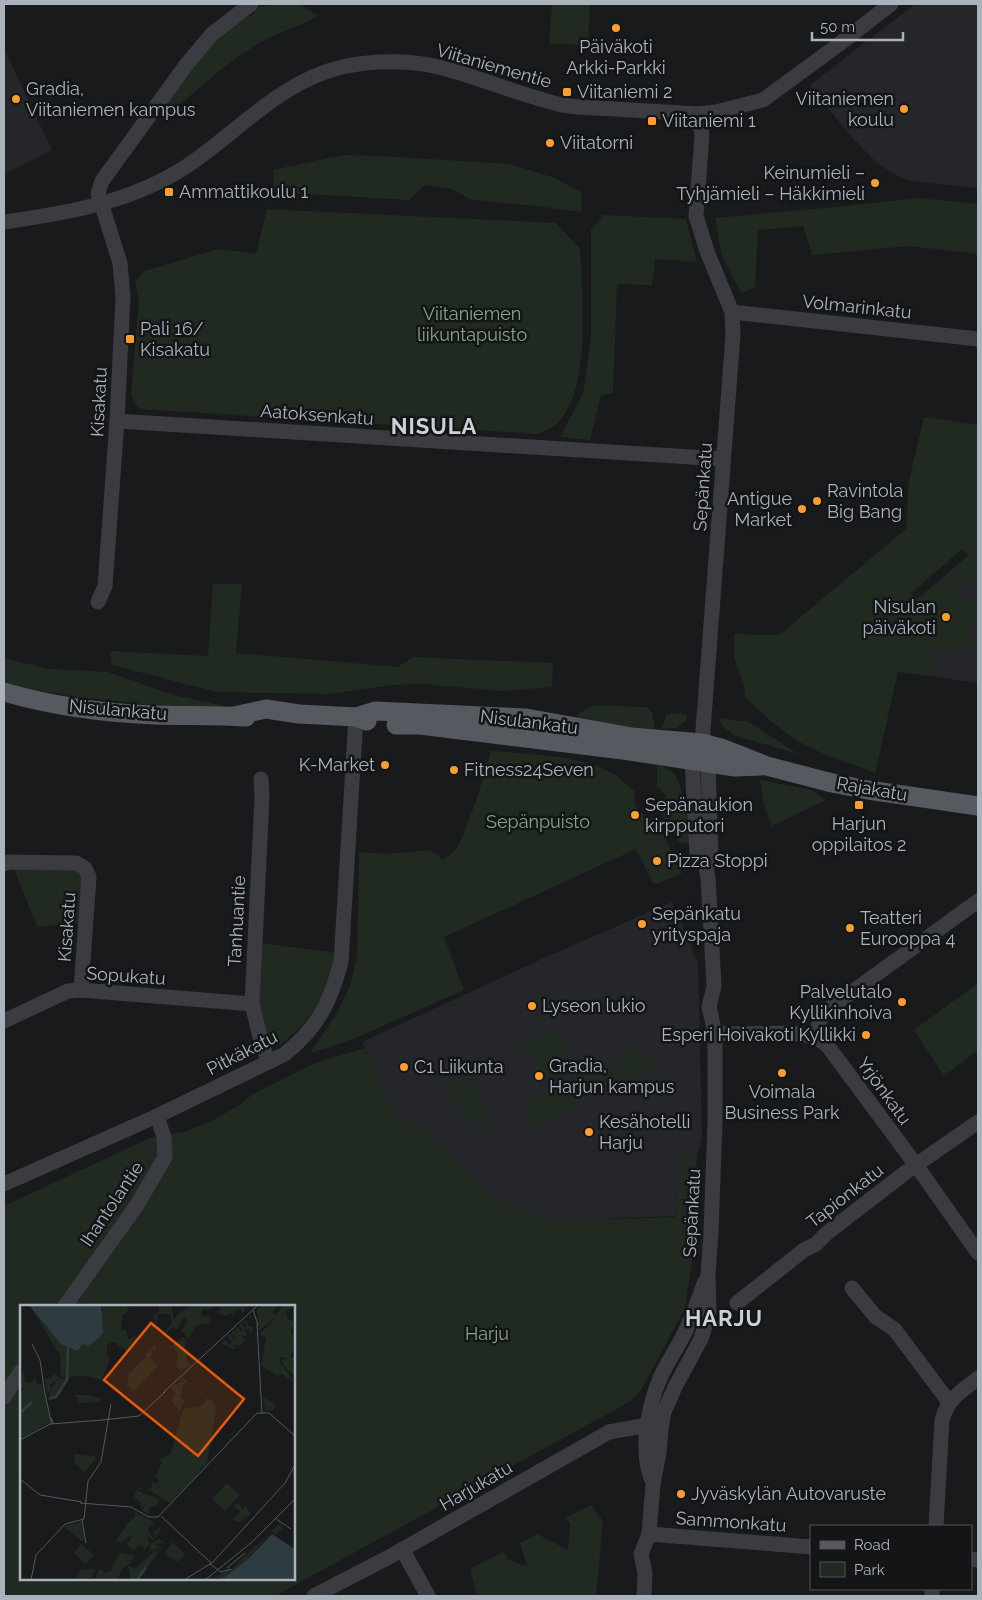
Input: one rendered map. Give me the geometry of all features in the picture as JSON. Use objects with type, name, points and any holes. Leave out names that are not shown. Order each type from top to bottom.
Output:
[{"type":"main road","name":"Nisulankatu","points":[[4,692],[39,701],[102,711],[153,715],[234,716],[266,710],[356,717],[374,724],[420,725],[624,750],[700,762]]},
{"type":"main road","name":"Nisulankatu","points":[[356,717],[375,711],[526,718],[632,737],[702,743]]},
{"type":"main road","name":"Rajakatu","points":[[702,743],[724,749],[767,766],[832,783],[978,806]]},
{"type":"main road","name":"Rajakatu","points":[[700,762],[735,767],[767,766]]},
{"type":"street","points":[[101,204],[98,193],[102,181],[186,65],[212,34],[251,4]]},
{"type":"street","name":"Viitaniementie","points":[[4,222],[56,215],[101,204],[161,181],[186,167],[213,148],[281,94],[304,80],[342,67],[378,62],[414,63],[449,69],[531,97],[565,105],[698,114],[716,112],[763,100],[891,4]]},
{"type":"street","name":"Sepänkatu","points":[[644,1596],[646,1573],[654,1554],[649,1534],[653,1484],[648,1470],[646,1443],[701,1339],[709,1313],[708,1275],[714,1150],[715,1033],[721,1007],[714,986],[708,878],[706,867],[697,855],[700,762],[733,335],[732,312],[708,254],[696,216],[702,135],[698,114]]},
{"type":"street","name":"Kisakatu","points":[[98,602],[105,586],[117,421],[123,297],[120,263],[101,204]]},
{"type":"street","name":"Volmarinkatu","points":[[732,312],[978,339]]},
{"type":"street","name":"Aatoksenkatu","points":[[117,421],[723,459]]},
{"type":"street","name":"Pitkäkatu","points":[[4,1184],[157,1116],[285,1054],[296,1046],[316,1021],[334,988],[341,962],[356,717]]},
{"type":"street","name":"Tanhuantie","points":[[261,779],[262,798],[252,1004],[262,1045],[269,1062]]},
{"type":"street","name":"Kisakatu","points":[[4,864],[8,862],[76,863],[86,868],[89,877],[81,990]]},
{"type":"street","points":[[715,1033],[792,1033],[815,1037],[820,1020],[827,1010],[978,901]]},
{"type":"street","name":"Sopukatu","points":[[4,1021],[68,991],[81,990],[252,1004]]},
{"type":"street","name":"Yrjönkatu","points":[[815,1037],[827,1045],[916,1165],[978,1253]]},
{"type":"street","name":"Ihantolantie","points":[[65,1305],[137,1205],[165,1157],[164,1137],[157,1116]]},
{"type":"street","name":"Tapionkatu","points":[[737,1302],[804,1250],[816,1244],[827,1233],[916,1165],[978,1122]]},
{"type":"street","points":[[852,1288],[875,1316],[895,1330],[949,1402]]},
{"type":"street","points":[[4,1397],[20,1373]]},
{"type":"street","points":[[936,1525],[942,1420],[949,1402],[978,1378]]},
{"type":"street","name":"Harjukatu","points":[[314,1596],[402,1549],[609,1432],[642,1426],[654,1428]]},
{"type":"street","name":"Sammonkatu","points":[[649,1534],[810,1547]]},
{"type":"street","points":[[402,1549],[428,1596]]},
{"type":"shaded area","name":"Viitaniemen koulu","points":[[915,4],[978,4],[978,188],[909,181],[889,171],[874,160],[848,133],[810,85]]},
{"type":"shaded area","name":"Gradia, Viitaniemen kampus","points":[[4,49],[52,150],[4,174]]},
{"type":"shaded area","name":"Nisulan päiväkoti","points":[[978,556],[978,683],[908,673],[916,599]]},
{"type":"shaded area","name":"Gradia, Harjun kampus","points":[[672,902],[698,963],[702,1137],[697,1156],[679,1155],[675,1216],[548,1221],[524,1207],[503,1203],[421,1129],[394,1111],[362,1042],[542,959]]},
{"type":"green space","points":[[278,4],[301,5],[318,16],[271,37],[244,52],[169,114],[164,105],[204,51],[239,20],[251,16],[259,7]]},
{"type":"green space","points":[[552,4],[590,4],[588,45],[549,44]]},
{"type":"green space","points":[[343,155],[509,164],[555,178],[582,193],[581,212],[472,200],[452,189],[425,185],[409,200],[274,192],[273,170]]},
{"type":"green space","points":[[919,198],[978,204],[978,254],[909,246],[812,255],[803,226],[758,230],[755,287],[742,293],[722,257],[715,218]]},
{"type":"green space","name":"Viitaniemen liikuntapuisto","points":[[267,209],[556,223],[580,249],[583,313],[581,361],[577,383],[571,403],[561,419],[539,434],[140,409],[135,404],[131,395],[139,301],[135,282],[144,271],[219,249],[256,254]]},
{"type":"green space","points":[[603,215],[686,219],[697,262],[655,259],[652,285],[617,284],[613,393],[601,395],[590,440],[560,437],[583,394],[591,338],[591,230]]},
{"type":"green space","points":[[924,417],[978,425],[978,578],[975,578],[974,582],[957,580],[956,598],[978,600],[976,624],[972,625],[971,645],[965,647],[965,652],[934,650],[931,676],[898,672],[875,773],[807,746],[769,719],[744,696],[745,689],[734,658],[734,634],[779,635],[906,529],[909,481]],"holes":[[[961,550],[969,555],[917,599],[911,593]]]},
{"type":"green space","points":[[213,584],[242,584],[236,653],[398,667],[413,657],[553,663],[552,687],[502,691],[423,684],[392,685],[330,694],[217,692],[112,665],[110,651],[208,656]]},
{"type":"green space","points":[[4,658],[49,669],[108,672],[174,695],[224,706],[169,707],[33,690],[4,683]]},
{"type":"green space","points":[[594,705],[646,707],[652,712],[655,729],[580,721],[576,715]]},
{"type":"green space","points":[[671,713],[687,715],[687,719],[677,728],[662,729],[666,715]]},
{"type":"green space","points":[[719,718],[749,722],[798,754],[733,735],[723,726]]},
{"type":"green space","name":"Sepänpuisto","points":[[491,751],[538,754],[571,759],[601,768],[615,775],[635,792],[635,805],[639,811],[651,818],[661,829],[682,873],[657,884],[653,883],[636,849],[444,937],[464,990],[351,1040],[310,1053],[336,1015],[350,986],[357,956],[359,852],[385,854],[430,850],[443,860],[456,850],[463,836]]},
{"type":"green space","points":[[657,764],[671,771],[677,780],[685,808],[689,844],[679,842],[668,827],[661,812],[666,805],[666,798],[657,787]]},
{"type":"green space","points":[[760,780],[812,790],[826,800],[772,826],[764,806]]},
{"type":"green space","points":[[14,868],[75,869],[80,873],[82,878],[79,923],[37,927]]},
{"type":"green space","points":[[261,943],[337,953],[328,982],[319,1002],[301,1026],[280,1045],[272,1044],[265,1038],[259,1004]]},
{"type":"green space","points":[[978,983],[978,1050],[944,1076],[914,1030]]},
{"type":"green space","points":[[555,1028],[572,1066],[541,1079],[527,1049],[522,1050],[519,1044]]},
{"type":"green space","name":"Harju","points":[[365,1048],[394,1111],[421,1129],[503,1203],[524,1207],[548,1221],[675,1217],[679,1155],[697,1156],[693,1207],[700,1207],[685,1308],[641,1390],[631,1401],[275,1596],[4,1596],[4,1206],[150,1138],[184,1132],[210,1122],[238,1106],[253,1094],[315,1063]]},
{"type":"green space","points":[[628,1050],[663,1062],[629,1079],[618,1055]]},
{"type":"green space","points":[[609,1058],[621,1082],[593,1095],[582,1070]]},
{"type":"green space","points":[[466,1074],[490,1126],[491,1130],[488,1134],[451,1100],[444,1084]]},
{"type":"green space","points":[[570,1077],[581,1100],[577,1108],[534,1127],[523,1101]]},
{"type":"green space","points":[[591,1505],[603,1521],[596,1596],[477,1596],[470,1569],[501,1553],[507,1554],[506,1559],[527,1566],[520,1543],[537,1534],[568,1550],[570,1523],[565,1518]]},
{"type":"place","name":"Päiväkoti Arkki-Parkki","points":[[616,28]]},
{"type":"place","name":"Viitaniemi 2","points":[[567,92]]},
{"type":"place","name":"Gradia, Viitaniemen kampus","points":[[16,99]]},
{"type":"place","name":"Viitaniemen koulu","points":[[904,109]]},
{"type":"place","name":"Viitaniemi 1","points":[[652,121]]},
{"type":"place","name":"Viitatorni","points":[[550,143]]},
{"type":"place","name":"Keinumieli – Tyhjämieli – Häkkimieli","points":[[875,183]]},
{"type":"place","name":"Ammattikoulu 1","points":[[169,192]]},
{"type":"place","name":"Pali 16/ Kisakatu","points":[[130,339]]},
{"type":"place","name":"Ravintola Big Bang","points":[[817,501]]},
{"type":"place","name":"Antigue Market","points":[[802,509]]},
{"type":"place","name":"Nisulan päiväkoti","points":[[946,617]]},
{"type":"place","name":"K-Market","points":[[385,765]]},
{"type":"place","name":"Fitness24Seven","points":[[454,770]]},
{"type":"place","name":"Harjun oppilaitos 2","points":[[859,805]]},
{"type":"place","name":"Sepänaukion kirpputori","points":[[635,815]]},
{"type":"place","name":"Pizza Stoppi","points":[[657,861]]},
{"type":"place","name":"Sepänkatu yrityspaja","points":[[642,924]]},
{"type":"place","name":"Teatteri Eurooppa 4","points":[[850,928]]},
{"type":"place","name":"Palvelutalo Kyllikinhoiva","points":[[902,1002]]},
{"type":"place","name":"Lyseon lukio","points":[[532,1006]]},
{"type":"place","name":"Esperi Hoivakoti Kyllikki","points":[[866,1035]]},
{"type":"place","name":"C1 Liikunta","points":[[404,1067]]},
{"type":"place","name":"Voimala Business Park","points":[[782,1073]]},
{"type":"place","name":"Gradia, Harjun kampus","points":[[539,1076]]},
{"type":"place","name":"Kesähotelli Harju","points":[[589,1132]]},
{"type":"place","name":"Jyväskylän Autovaruste","points":[[681,1494]]},
{"type":"district","name":"NISULA","points":[[434,426]]},
{"type":"district","name":"HARJU","points":[[724,1318]]}]
